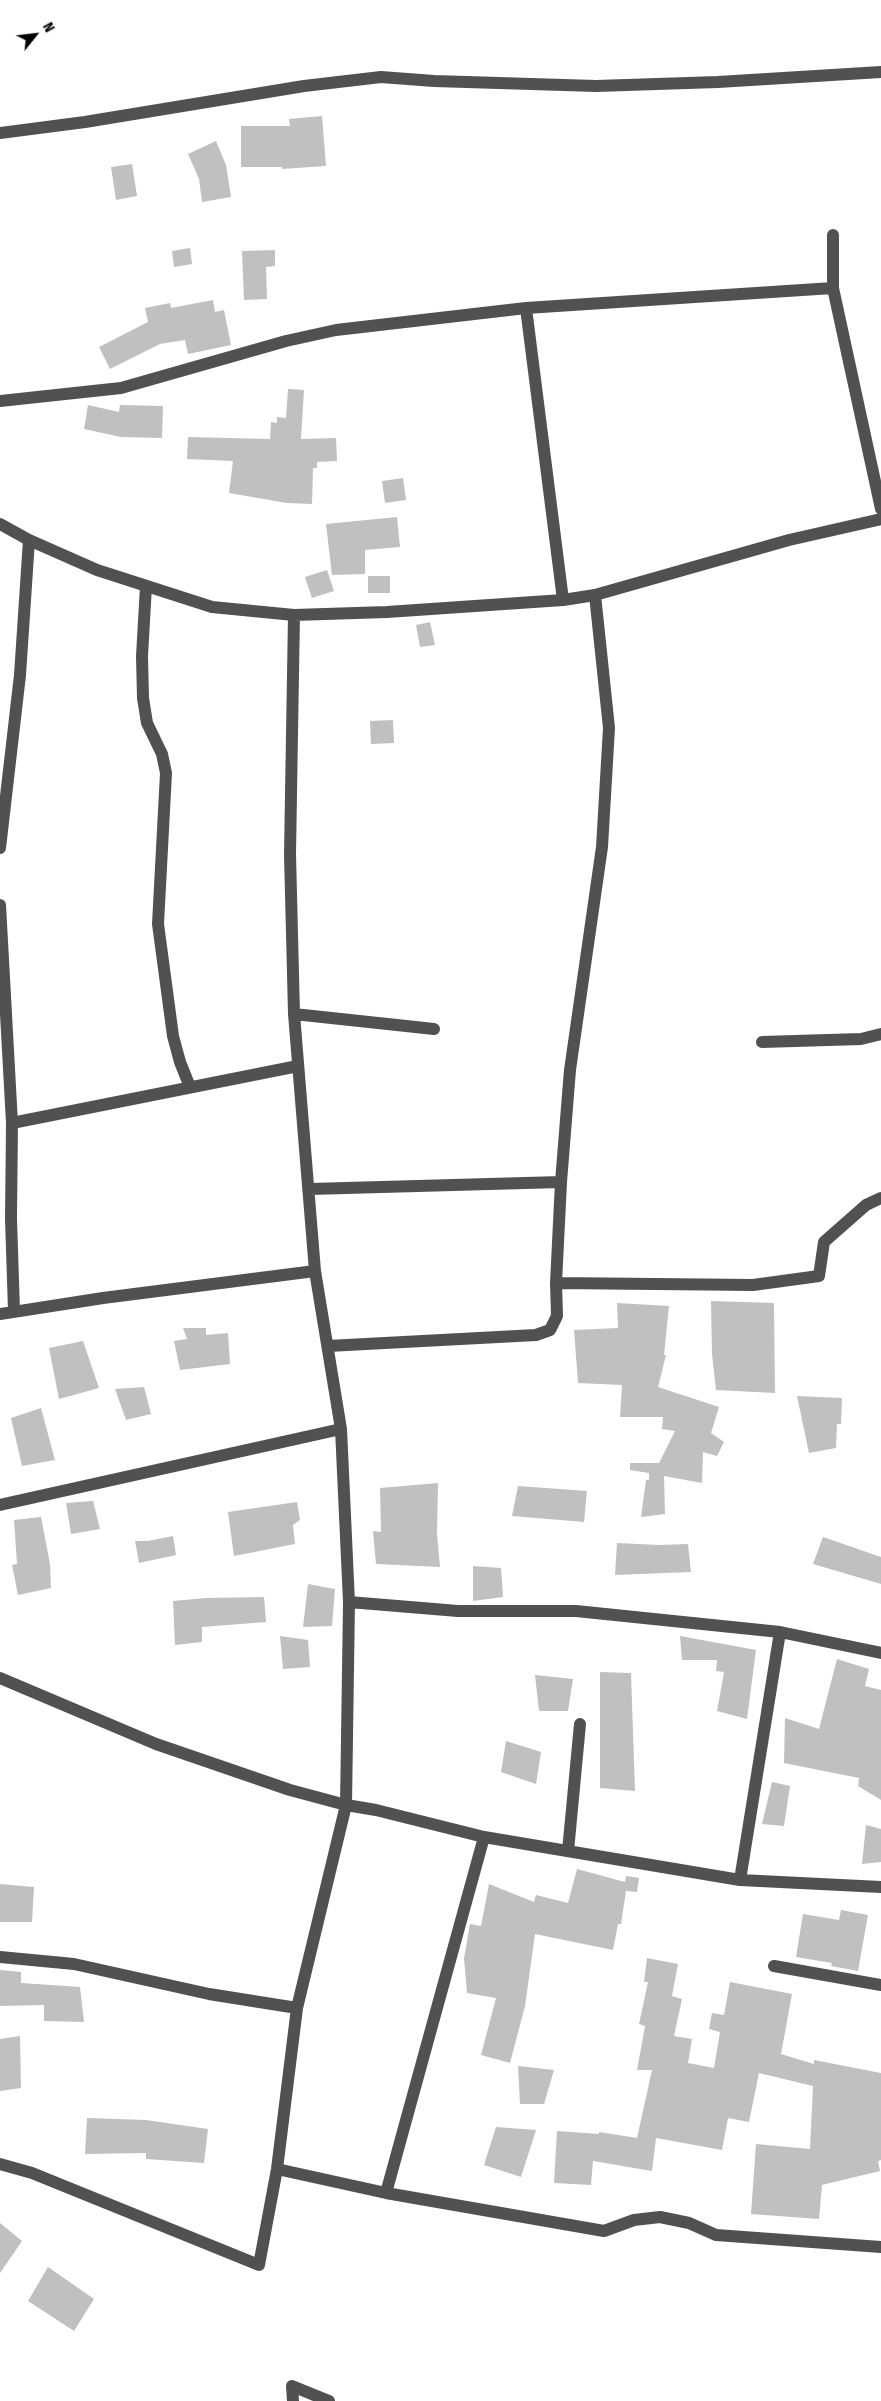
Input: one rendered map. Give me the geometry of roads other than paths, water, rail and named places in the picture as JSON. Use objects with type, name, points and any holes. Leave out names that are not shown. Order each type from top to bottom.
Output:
[{"type":"street","points":[[0,133],[85,122],[304,86],[381,77],[434,82],[596,86],[718,82],[881,72]]},
{"type":"street","points":[[833,235],[833,288],[881,509]]},
{"type":"street","points":[[0,401],[121,388],[286,341],[336,330],[526,308],[833,288]]},
{"type":"street","points":[[526,308],[563,600]]},
{"type":"street","points":[[0,524],[29,540],[97,570],[212,607],[294,615],[387,612],[563,600],[595,595],[788,540],[881,519]]},
{"type":"street","points":[[0,848],[20,675],[29,540]]},
{"type":"street","points":[[146,586],[142,656],[143,698],[148,723],[162,754],[166,773],[158,924],[173,1036],[180,1062],[190,1087]]},
{"type":"street","points":[[328,1346],[536,1335],[550,1330],[557,1316],[556,1283],[560,1182],[570,1070],[602,846],[608,748],[609,728],[595,595]]},
{"type":"street","points":[[0,2164],[32,2173],[259,2265],[277,2169],[297,2008],[346,1805],[349,1602],[341,1429],[315,1271],[310,1189],[294,1014],[290,854],[294,615]]},
{"type":"street","points":[[0,905],[12,1123],[11,1219],[14,1310]]},
{"type":"street","points":[[294,1014],[434,1029]]},
{"type":"street","points":[[762,1042],[861,1039],[881,1034]]},
{"type":"street","points":[[12,1123],[298,1066]]},
{"type":"street","points":[[310,1189],[560,1182]]},
{"type":"street","points":[[556,1283],[753,1285],[819,1276],[824,1242],[866,1205],[881,1198]]},
{"type":"street","points":[[0,1314],[14,1310],[315,1271]]},
{"type":"street","points":[[0,1505],[341,1429]]},
{"type":"street","points":[[349,1602],[458,1611],[576,1611],[780,1632],[881,1653]]},
{"type":"street","points":[[740,1880],[780,1632]]},
{"type":"street","points":[[0,1678],[156,1744],[290,1790],[346,1805],[376,1810],[484,1837],[740,1880],[881,1887]]},
{"type":"street","points":[[568,1851],[580,1724]]},
{"type":"street","points":[[386,2193],[484,1837]]},
{"type":"street","points":[[0,1957],[74,1964],[209,1994],[297,2008]]},
{"type":"street","points":[[774,1966],[881,1986]]},
{"type":"street","points":[[277,2169],[386,2193],[604,2231],[634,2220],[660,2217],[688,2223],[716,2235],[881,2247]]},
{"type":"street","points":[[292,2401],[292,2386],[328,2401]]}]
